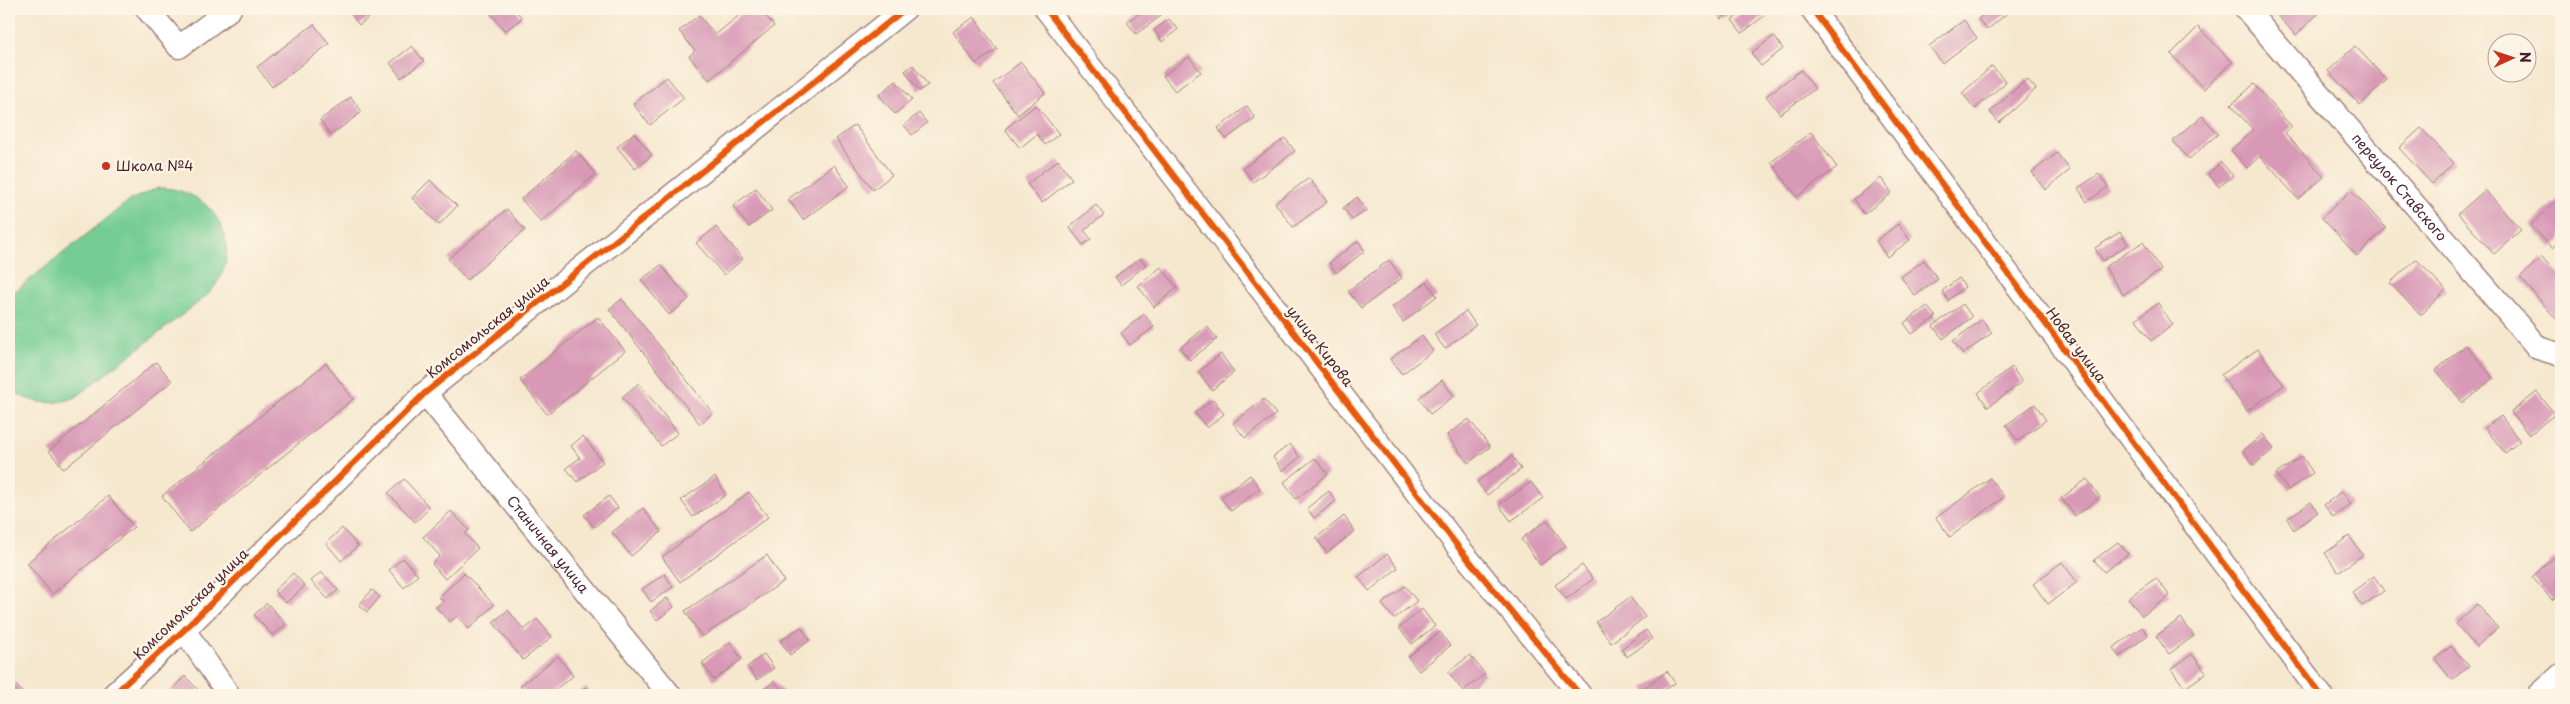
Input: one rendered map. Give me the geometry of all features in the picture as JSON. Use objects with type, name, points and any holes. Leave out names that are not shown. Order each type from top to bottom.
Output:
[{"type":"street","points":[[147,9],[179,47],[230,9]]},
{"type":"street","name":"Комсомольская улица","points":[[113,695],[184,630],[425,393],[905,9]]},
{"type":"street","name":"улица Кирова","points":[[1046,9],[1453,540],[1580,695]]},
{"type":"street","name":"Новая улица","points":[[1812,9],[2321,695]]},
{"type":"street","name":"переулок Ставского","points":[[2246,9],[2538,348],[2561,355]]},
{"type":"street","name":"Станичная улица","points":[[425,393],[670,695]]},
{"type":"street","points":[[184,630],[229,695]]},
{"type":"street","points":[[2539,695],[2561,676]]},
{"type":"green space","points":[[158,188],[179,191],[198,199],[212,211],[222,227],[226,244],[225,263],[218,281],[204,298],[76,397],[49,403],[32,400],[16,393],[9,387],[9,296],[130,200]]},
{"type":"building","points":[[347,9],[380,9],[359,25]]},
{"type":"building","points":[[488,9],[515,9],[522,18],[505,31]]},
{"type":"building","points":[[747,9],[760,9],[774,26],[709,80],[689,56],[695,51],[679,31],[699,15],[715,35]]},
{"type":"building","points":[[1145,9],[1155,9],[1161,16],[1136,34],[1127,22]]},
{"type":"building","points":[[1713,9],[1735,9],[1721,19]]},
{"type":"building","points":[[1747,9],[1758,9],[1764,16],[1742,33],[1732,20]]},
{"type":"building","points":[[1990,9],[2011,10],[1987,30],[1978,19]]},
{"type":"building","points":[[2271,9],[2323,9],[2296,35]]},
{"type":"building","points":[[974,17],[997,49],[976,64],[953,32]]},
{"type":"building","points":[[1169,19],[1178,29],[1162,42],[1154,30]]},
{"type":"building","points":[[1964,20],[1977,38],[1942,63],[1929,46]]},
{"type":"building","points":[[314,24],[329,44],[272,87],[257,67]]},
{"type":"building","points":[[2198,27],[2232,62],[2204,89],[2171,54]]},
{"type":"building","points":[[1774,36],[1783,49],[1761,66],[1751,53]]},
{"type":"building","points":[[412,46],[424,61],[401,78],[390,63]]},
{"type":"building","points":[[2355,46],[2387,80],[2360,105],[2328,71]]},
{"type":"building","points":[[1189,57],[1201,72],[1175,91],[1163,76]]},
{"type":"building","points":[[1021,62],[1045,93],[1018,115],[993,83]]},
{"type":"building","points":[[913,65],[928,85],[919,91],[905,71]]},
{"type":"building","points":[[1992,66],[2006,82],[1975,109],[1962,93]]},
{"type":"building","points":[[1801,70],[1815,89],[1780,114],[1766,96]]},
{"type":"building","points":[[667,77],[684,98],[650,125],[633,104]]},
{"type":"building","points":[[2027,79],[2036,89],[1999,123],[1990,112]]},
{"type":"building","points":[[896,81],[912,100],[895,114],[879,95]]},
{"type":"building","points":[[2254,84],[2292,127],[2285,133],[2324,177],[2298,199],[2260,156],[2247,168],[2231,150],[2253,130],[2231,105]]},
{"type":"building","points":[[351,97],[362,112],[331,135],[320,120]]},
{"type":"building","points":[[1036,105],[1059,134],[1045,145],[1037,134],[1020,148],[1005,129]]},
{"type":"building","points":[[1247,106],[1255,118],[1226,139],[1218,128]]},
{"type":"building","points":[[919,113],[927,123],[912,135],[904,125]]},
{"type":"building","points":[[2202,116],[2218,134],[2189,159],[2173,141]]},
{"type":"building","points":[[855,125],[892,175],[873,190],[836,139]]},
{"type":"building","points":[[2421,128],[2454,163],[2432,184],[2399,148]]},
{"type":"building","points":[[1811,132],[1837,167],[1797,197],[1771,162]]},
{"type":"building","points":[[634,133],[652,155],[635,169],[617,147]]},
{"type":"building","points":[[1285,138],[1295,151],[1253,182],[1243,168]]},
{"type":"building","points":[[576,151],[596,174],[541,222],[521,199]]},
{"type":"building","points":[[2057,153],[2070,170],[2045,190],[2032,172]]},
{"type":"building","points":[[1058,160],[1072,179],[1042,203],[1027,184]]},
{"type":"building","points":[[2221,162],[2233,176],[2219,187],[2208,174]]},
{"type":"building","points":[[834,165],[849,186],[803,220],[788,199]]},
{"type":"building","points":[[2099,174],[2108,187],[2087,202],[2078,188]]},
{"type":"building","points":[[1309,178],[1327,202],[1293,227],[1275,203]]},
{"type":"building","points":[[1881,178],[1892,193],[1864,214],[1854,199]]},
{"type":"building","points":[[430,180],[457,206],[439,225],[412,198]]},
{"type":"building","points":[[756,188],[772,210],[749,227],[733,206]]},
{"type":"building","points":[[2351,190],[2386,228],[2357,256],[2322,218]]},
{"type":"building","points":[[2485,190],[2521,230],[2494,254],[2458,214]]},
{"type":"building","points":[[1357,197],[1367,210],[1352,220],[1343,208]]},
{"type":"building","points":[[2561,197],[2561,240],[2552,248],[2531,225]]},
{"type":"building","points":[[1096,205],[1104,215],[1084,230],[1091,239],[1083,245],[1069,227]]},
{"type":"building","points":[[507,209],[525,230],[467,280],[448,259]]},
{"type":"building","points":[[1898,224],[1910,240],[1887,257],[1876,241]]},
{"type":"building","points":[[716,227],[743,259],[724,275],[696,243]]},
{"type":"building","points":[[2120,232],[2128,244],[2103,261],[2095,248]]},
{"type":"building","points":[[1358,241],[1365,251],[1336,273],[1329,263]]},
{"type":"building","points":[[2143,242],[2161,270],[2123,295],[2105,267]]},
{"type":"building","points":[[2542,257],[2561,279],[2561,314],[2556,319],[2520,277]]},
{"type":"building","points":[[1140,258],[1146,265],[1121,285],[1115,277]]},
{"type":"building","points":[[2416,259],[2446,290],[2420,315],[2390,283]]},
{"type":"building","points":[[1389,260],[1402,278],[1361,308],[1348,291]]},
{"type":"building","points":[[1924,260],[1938,279],[1915,296],[1901,277]]},
{"type":"building","points":[[661,265],[689,299],[669,315],[641,280]]},
{"type":"building","points":[[1161,267],[1177,288],[1154,307],[1138,286]]},
{"type":"building","points":[[1959,278],[1965,287],[1948,300],[1942,291]]},
{"type":"building","points":[[1427,282],[1437,296],[1403,322],[1392,307]]},
{"type":"building","points":[[622,299],[713,413],[700,424],[609,309]]},
{"type":"building","points":[[2158,303],[2173,325],[2151,341],[2136,319]]},
{"type":"building","points":[[1963,304],[1972,317],[1943,339],[1933,326]]},
{"type":"building","points":[[1927,306],[1936,317],[1912,334],[1904,323]]},
{"type":"building","points":[[1466,311],[1476,325],[1445,349],[1434,334]]},
{"type":"building","points":[[1144,314],[1154,327],[1130,345],[1121,333]]},
{"type":"building","points":[[598,317],[625,351],[547,414],[520,380]]},
{"type":"building","points":[[1982,319],[1992,333],[1963,354],[1953,341]]},
{"type":"building","points":[[1207,326],[1217,339],[1190,360],[1180,348]]},
{"type":"building","points":[[1422,336],[1433,351],[1402,374],[1390,359]]},
{"type":"building","points":[[2466,345],[2493,378],[2463,403],[2436,370]]},
{"type":"building","points":[[2258,349],[2284,385],[2247,411],[2221,375]]},
{"type":"building","points":[[1221,354],[1234,372],[1212,390],[1198,372]]},
{"type":"building","points":[[156,362],[172,381],[64,469],[49,451]]},
{"type":"building","points":[[326,363],[353,399],[190,532],[162,496]]},
{"type":"building","points":[[2012,367],[2022,382],[1988,407],[1978,393]]},
{"type":"building","points":[[1442,380],[1454,396],[1430,414],[1419,398]]},
{"type":"building","points":[[639,383],[678,433],[661,446],[622,397]]},
{"type":"building","points":[[2537,392],[2555,414],[2529,435],[2511,412]]},
{"type":"building","points":[[1213,399],[1224,414],[1207,428],[1195,413]]},
{"type":"building","points":[[1264,399],[1276,414],[1245,438],[1233,423]]},
{"type":"building","points":[[2035,404],[2046,420],[2018,441],[2006,425]]},
{"type":"building","points":[[2501,416],[2520,441],[2505,453],[2485,428]]},
{"type":"building","points":[[1469,419],[1490,447],[1468,463],[1447,435]]},
{"type":"building","points":[[2263,434],[2274,449],[2254,465],[2243,451]]},
{"type":"building","points":[[583,436],[603,462],[577,482],[566,468],[580,458],[571,446]]},
{"type":"building","points":[[1290,444],[1300,457],[1283,471],[1273,457]]},
{"type":"building","points":[[1512,456],[1521,469],[1487,495],[1477,482]]},
{"type":"building","points":[[2302,456],[2313,473],[2288,490],[2276,474]]},
{"type":"building","points":[[1315,458],[1328,474],[1296,499],[1284,482]]},
{"type":"building","points":[[1250,475],[1260,488],[1231,511],[1221,498]]},
{"type":"building","points":[[715,477],[726,495],[693,517],[681,500]]},
{"type":"building","points":[[1990,478],[2004,497],[1950,537],[1936,518]]},
{"type":"building","points":[[404,479],[430,508],[415,522],[388,493]]},
{"type":"building","points":[[2087,479],[2100,497],[2075,516],[2061,498]]},
{"type":"building","points":[[1531,482],[1543,498],[1511,521],[1499,505]]},
{"type":"building","points":[[1329,491],[1336,501],[1314,518],[1307,508]]},
{"type":"building","points":[[2342,491],[2351,504],[2333,517],[2324,505]]},
{"type":"building","points":[[749,492],[768,517],[680,582],[662,557]]},
{"type":"building","points":[[108,496],[134,527],[52,594],[27,563]]},
{"type":"building","points":[[609,496],[618,508],[594,527],[584,515]]},
{"type":"building","points":[[2311,502],[2318,512],[2294,530],[2287,519]]},
{"type":"building","points":[[643,508],[661,532],[631,556],[612,532]]},
{"type":"building","points":[[451,511],[469,530],[465,534],[478,548],[445,579],[432,564],[440,556],[423,537]]},
{"type":"building","points":[[1344,516],[1355,531],[1327,553],[1316,538]]},
{"type":"building","points":[[1547,520],[1566,546],[1540,565],[1521,539]]},
{"type":"building","points":[[342,528],[358,546],[341,561],[326,543]]},
{"type":"building","points":[[2349,536],[2363,555],[2338,572],[2325,553]]},
{"type":"building","points":[[2118,542],[2128,554],[2104,572],[2094,560]]},
{"type":"building","points":[[1387,554],[1398,568],[1369,591],[1358,577]]},
{"type":"building","points":[[767,555],[784,581],[702,637],[685,611]]},
{"type":"building","points":[[403,558],[418,575],[404,588],[389,570]]},
{"type":"building","points":[[2553,558],[2561,567],[2561,592],[2552,600],[2532,577]]},
{"type":"building","points":[[2062,562],[2077,582],[2048,604],[2033,584]]},
{"type":"building","points":[[1582,565],[1593,579],[1566,599],[1555,585]]},
{"type":"building","points":[[321,572],[338,590],[328,599],[311,581]]},
{"type":"building","points":[[293,573],[305,586],[286,603],[274,591]]},
{"type":"building","points":[[464,573],[494,605],[469,629],[457,616],[450,622],[436,607],[443,601],[439,597]]},
{"type":"building","points":[[665,574],[673,587],[651,602],[642,589]]},
{"type":"building","points":[[2374,576],[2384,591],[2362,606],[2352,592]]},
{"type":"building","points":[[2156,578],[2170,596],[2142,616],[2128,598]]},
{"type":"building","points":[[1405,586],[1417,601],[1394,619],[1382,604]]},
{"type":"building","points":[[372,590],[380,597],[367,612],[359,605]]},
{"type":"building","points":[[1630,597],[1645,617],[1611,643],[1596,622]]},
{"type":"building","points":[[667,598],[674,607],[657,620],[650,611]]},
{"type":"building","points":[[267,603],[286,624],[273,636],[254,615]]},
{"type":"building","points":[[2477,604],[2498,628],[2476,647],[2456,624]]},
{"type":"building","points":[[1422,609],[1435,626],[1412,644],[1399,628]]},
{"type":"building","points":[[508,610],[524,630],[537,619],[552,637],[523,660],[493,622]]},
{"type":"building","points":[[2181,618],[2194,636],[2169,654],[2156,636]]},
{"type":"building","points":[[801,627],[810,640],[790,655],[780,641]]},
{"type":"building","points":[[2142,627],[2148,635],[2119,657],[2113,648]]},
{"type":"building","points":[[1646,630],[1652,639],[1627,657],[1621,649]]},
{"type":"building","points":[[1440,632],[1450,646],[1419,671],[1408,657]]},
{"type":"building","points":[[730,642],[742,659],[714,680],[702,663]]},
{"type":"building","points":[[2451,646],[2469,666],[2452,680],[2435,659]]},
{"type":"building","points":[[764,654],[774,668],[757,680],[747,667]]},
{"type":"building","points":[[2192,654],[2206,673],[2185,688],[2171,669]]},
{"type":"building","points":[[1470,655],[1485,674],[1463,691],[1448,672]]},
{"type":"building","points":[[558,656],[573,676],[548,695],[527,695],[520,686]]},
{"type":"building","points":[[1667,671],[1675,683],[1658,695],[1649,695],[1644,688]]},
{"type":"building","points":[[185,676],[203,695],[176,695],[171,690]]},
{"type":"building","points":[[774,681],[784,693],[782,695],[757,695]]},
{"type":"building","points":[[15,684],[25,695],[9,695],[9,689]]},
{"type":"building","points":[[586,687],[592,695],[575,695]]},
{"type":"cycle path","points":[[113,695],[184,630],[425,393],[905,9]]},
{"type":"cycle path","points":[[1046,9],[1459,548],[1580,695]]},
{"type":"cycle path","points":[[1812,9],[2321,695]]},
{"type":"place","name":"Школа №4","points":[[106,166]]}]
